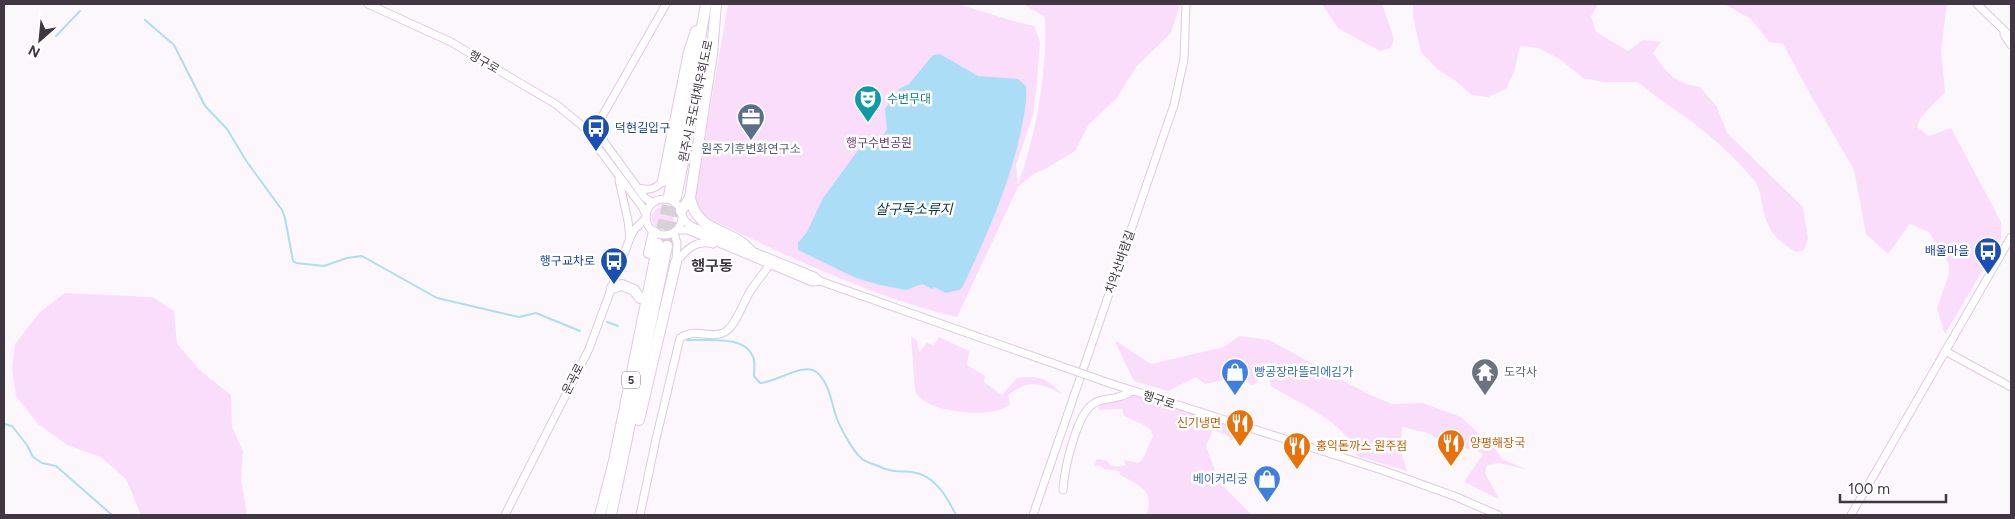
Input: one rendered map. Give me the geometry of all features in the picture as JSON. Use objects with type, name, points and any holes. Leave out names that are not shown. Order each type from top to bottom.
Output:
[{"type":"highway","points":[[663,181],[689,52],[705,4]]},
{"type":"highway","name":"원주시 국도대체우회도로","points":[[664,199],[696,62],[705,4]]},
{"type":"highway","points":[[716,4],[712,54],[690,198],[692,209],[702,221],[744,243],[748,252]]},
{"type":"highway","name":"원주시 국도대체우회도로","points":[[664,199],[716,4]]},
{"type":"highway","points":[[682,213],[690,198]]},
{"type":"highway","points":[[652,230],[612,444],[618,463],[632,448],[676,262]]},
{"type":"highway","name":"5","points":[[611,515],[618,463],[662,245]]},
{"type":"highway","points":[[612,288],[622,285],[629,287],[640,298]]},
{"type":"highway","name":"5","points":[[600,515],[618,463]]},
{"type":"street","name":"행구로","points":[[368,4],[451,42],[557,104],[592,134],[602,139],[645,198],[664,199]]},
{"type":"street","points":[[652,230],[643,208],[596,145],[592,134],[666,4]]},
{"type":"street","name":"치악산바람길","points":[[1033,515],[1174,105],[1184,59],[1186,4]]},
{"type":"street","points":[[1977,4],[2011,31]]},
{"type":"street","points":[[1992,17],[2011,37]]},
{"type":"street","points":[[1992,17],[2011,45]]},
{"type":"street","points":[[618,175],[630,238]]},
{"type":"street","points":[[639,188],[650,190],[663,181]]},
{"type":"street","points":[[630,238],[646,217],[664,199],[663,181]]},
{"type":"street","points":[[630,238],[645,228],[665,235],[676,231],[681,224],[682,213],[672,201],[664,199]]},
{"type":"street","name":"행구로","points":[[682,213],[685,221],[691,226],[812,282],[820,281]]},
{"type":"street","name":"행구로","points":[[676,231],[688,230],[814,276],[820,281],[1109,383],[1382,470],[1454,496],[1498,515]]},
{"type":"street","points":[[676,231],[676,262]]},
{"type":"street","points":[[1851,515],[2011,237]]},
{"type":"street","name":"운곡로","points":[[505,515],[589,348],[630,238]]},
{"type":"street","points":[[676,262],[688,249],[705,242],[739,254],[748,252]]},
{"type":"street","points":[[640,515],[680,338],[688,333],[713,334],[725,332],[733,324],[751,290],[770,264]]},
{"type":"street","points":[[1945,351],[2011,387]]},
{"type":"street","points":[[1062,490],[1063,479],[1081,418],[1090,406],[1102,399],[1118,398],[1133,391]]},
{"type":"green space","name":"행구수변공원","points":[[728,4],[958,4],[1034,26],[1040,42],[1036,92],[1033,115],[1016,165],[1018,185],[1031,144],[1039,102],[1045,38],[1045,17],[1023,4],[1180,4],[1171,33],[1136,67],[1117,98],[1089,124],[1075,151],[1033,174],[1018,187],[957,317],[925,309],[830,274],[708,218],[699,208],[695,196]]},
{"type":"green space","points":[[1322,4],[1382,4],[1394,39],[1391,48],[1380,51],[1338,28]]},
{"type":"green space","points":[[1413,4],[1598,4],[1591,16],[1596,32],[1628,51],[1643,40],[1661,42],[1653,53],[1663,66],[1677,80],[1700,87],[1717,107],[1727,133],[1803,207],[1808,238],[1804,250],[1796,252],[1775,236],[1765,217],[1756,184],[1723,147],[1685,116],[1638,82],[1603,82],[1583,78],[1560,59],[1538,48],[1520,46],[1514,72],[1506,89],[1488,97],[1472,95],[1456,81],[1437,69],[1421,52],[1413,16]]},
{"type":"green space","points":[[1724,4],[1947,4],[1941,50],[1945,92],[1921,117],[1917,127],[1929,136],[1951,128],[2001,222],[2001,239],[1945,334],[1937,309],[1949,273],[1949,265],[1929,232],[1910,224],[1888,254],[1866,234],[1854,170],[1783,44],[1769,42],[1751,19]]},
{"type":"green space","points":[[659,207],[667,207],[674,214],[674,222],[667,229],[659,229],[652,222],[652,214]]},
{"type":"green space","points":[[65,293],[152,297],[174,311],[177,344],[202,372],[231,395],[232,427],[243,451],[241,479],[247,515],[141,515],[126,479],[101,457],[69,446],[38,424],[16,396],[12,369],[15,344],[40,312]]},
{"type":"green space","points":[[911,336],[917,341],[919,352],[927,343],[934,345],[939,337],[969,351],[967,365],[985,376],[984,382],[1002,395],[1017,378],[1031,377],[1047,381],[1062,394],[1047,387],[1028,384],[1008,395],[1010,404],[1002,409],[990,412],[959,412],[930,404],[920,398],[915,390]]},
{"type":"green space","points":[[1239,336],[1269,340],[1368,394],[1392,404],[1423,403],[1461,417],[1496,450],[1502,459],[1526,469],[1498,463],[1487,465],[1485,473],[1499,499],[1464,482],[1483,454],[1475,450],[1447,445],[1428,433],[1402,427],[1400,449],[1407,471],[1357,456],[1352,444],[1333,424],[1271,386],[1268,372],[1263,366],[1258,367],[1258,382],[1252,385],[1238,377],[1205,384],[1196,377],[1168,391],[1134,381],[1116,344],[1116,341],[1151,364],[1224,347]]},
{"type":"green space","points":[[1133,394],[1249,430],[1239,439],[1231,440],[1227,435],[1213,430],[1206,446],[1219,482],[1252,515],[1146,515],[1149,500],[1144,490],[1120,475],[1120,471],[1105,469],[1099,465],[1094,467],[1097,459],[1107,461],[1113,466],[1118,466],[1126,465],[1124,460],[1139,463],[1144,457],[1153,437],[1151,430],[1124,416],[1122,409],[1099,410],[1098,408],[1103,403]]},
{"type":"water","name":"살구둑소류지","points":[[940,54],[978,76],[1018,79],[1026,86],[1023,120],[1010,172],[988,231],[962,288],[946,293],[922,284],[906,290],[880,285],[856,278],[798,250],[798,243],[807,232],[823,198],[862,145],[877,143],[887,130],[885,109],[899,89],[909,84],[933,55]]},
{"type":"waterway","points":[[56,36],[80,11]]},
{"type":"waterway","points":[[145,20],[174,45],[205,106],[227,129],[247,162],[282,210],[293,261],[324,266],[347,258],[362,256],[437,298],[519,317],[536,313],[580,331]]},
{"type":"waterway","points":[[607,322],[618,326]]},
{"type":"waterway","points":[[687,340],[726,341],[744,346],[754,360],[754,376],[760,383],[796,371],[810,369],[815,371],[827,387],[844,434],[861,458],[887,469],[912,472],[927,477],[944,494],[956,515]]},
{"type":"waterway","points":[[4,424],[12,426],[27,445],[33,457],[42,463],[56,466],[112,515]]},
{"type":"tunnel","points":[[658,244],[669,196]]},
{"type":"tunnel","points":[[667,246],[676,197]]},
{"type":"place","name":"수변무대","points":[[868,123]]},
{"type":"place","name":"원주기후변화연구소","points":[[751,141]]},
{"type":"place","name":"덕현길입구","points":[[596,152]]},
{"type":"place","name":"배울마을","points":[[1988,275]]},
{"type":"place","name":"행구교차로","points":[[614,285]]},
{"type":"place","name":"빵공장라뜰리에김가","points":[[1235,396]]},
{"type":"place","name":"도각사","points":[[1485,396]]},
{"type":"place","name":"신기냉면","points":[[1240,447]]},
{"type":"place","name":"양평해장국","points":[[1451,467]]},
{"type":"place","name":"홍익돈까스 원주점","points":[[1297,470]]},
{"type":"place","name":"베이커리궁","points":[[1267,503]]},
{"type":"district","name":"행구동","points":[[712,266]]}]
